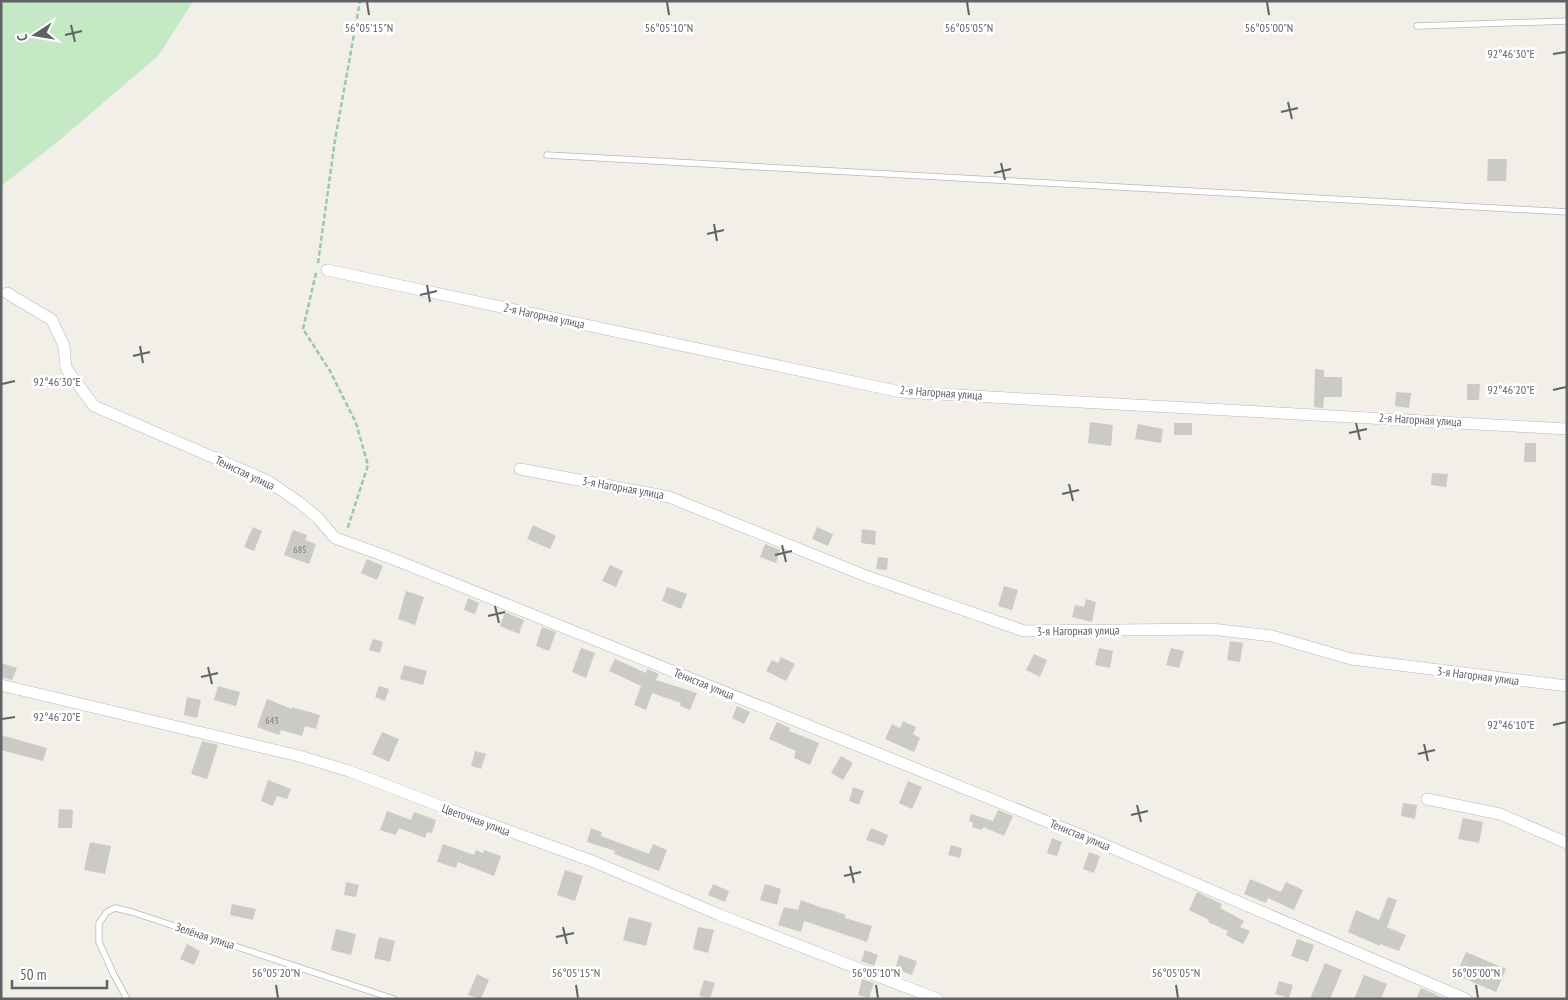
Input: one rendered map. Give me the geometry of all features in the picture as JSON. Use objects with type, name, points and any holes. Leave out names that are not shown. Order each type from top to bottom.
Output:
[{"type":"street","name":"2-я Нагорная улица","points":[[327,270],[902,392],[1567,429]]},
{"type":"street","name":"Тенистая улица","points":[[7,294],[52,320],[64,346],[66,368],[94,406],[268,481],[318,518],[335,538],[518,609],[1079,834],[1466,999]]},
{"type":"street","name":"3-я Нагорная улица","points":[[520,470],[669,497],[866,576],[1024,631],[1211,630],[1272,636],[1350,659],[1567,686]]},
{"type":"street","name":"Цветочная улица","points":[[1,685],[299,756],[350,771],[592,861],[720,915],[938,999]]},
{"type":"street","points":[[1427,799],[1500,814],[1567,842]]},
{"type":"lane","points":[[1417,26],[1567,21]]},
{"type":"lane","points":[[547,155],[1567,212]]},
{"type":"lane","name":"Зелёная улица","points":[[127,999],[99,942],[99,923],[107,912],[115,908],[394,999]]},
{"type":"path","points":[[343,541],[368,465],[356,423],[330,371],[303,329],[314,288],[336,140],[360,1]]},
{"type":"green space","points":[[1,1],[193,1],[159,55],[56,143],[1,186]]},
{"type":"building","points":[[1488,159],[1507,159],[1506,181],[1487,181]]},
{"type":"building","points":[[1315,369],[1324,370],[1324,377],[1342,377],[1342,397],[1324,397],[1323,408],[1314,407]]},
{"type":"building","points":[[1467,384],[1480,384],[1479,400],[1467,400]]},
{"type":"building","points":[[1396,392],[1411,393],[1409,408],[1395,406]]},
{"type":"building","points":[[1090,422],[1113,425],[1111,446],[1088,443]]},
{"type":"building","points":[[1174,423],[1192,423],[1192,435],[1174,435]]},
{"type":"building","points":[[1138,424],[1163,429],[1161,443],[1135,439]]},
{"type":"building","points":[[1525,443],[1536,443],[1536,462],[1524,462]]},
{"type":"building","points":[[1432,473],[1448,474],[1446,487],[1431,485]]},
{"type":"building","points":[[533,525],[556,536],[550,549],[527,539]]},
{"type":"building","points":[[253,527],[262,531],[254,551],[244,547]]},
{"type":"building","points":[[817,527],[833,534],[828,546],[812,539]]},
{"type":"building","points":[[862,529],[876,531],[875,545],[861,543]]},
{"type":"building","points":[[293,530],[307,535],[305,540],[316,544],[309,564],[284,555]]},
{"type":"building","points":[[765,544],[780,550],[776,563],[760,557]]},
{"type":"building","points":[[878,557],[888,558],[887,570],[876,569]]},
{"type":"building","points":[[367,559],[383,566],[377,580],[361,573]]},
{"type":"building","points":[[610,565],[623,571],[616,587],[602,581]]},
{"type":"building","points":[[1004,586],[1018,590],[1012,610],[998,606]]},
{"type":"building","points":[[667,587],[687,594],[681,609],[662,601]]},
{"type":"building","points":[[406,591],[424,597],[415,625],[398,619]]},
{"type":"building","points":[[468,598],[479,603],[475,614],[464,610]]},
{"type":"building","points":[[1086,599],[1096,602],[1092,622],[1072,617],[1075,605],[1084,607]]},
{"type":"building","points":[[505,612],[524,620],[519,634],[500,626]]},
{"type":"building","points":[[542,627],[556,632],[549,651],[536,646]]},
{"type":"building","points":[[373,639],[383,642],[380,653],[369,650]]},
{"type":"building","points":[[1230,641],[1243,643],[1240,662],[1227,660]]},
{"type":"building","points":[[581,648],[595,653],[586,678],[572,672]]},
{"type":"building","points":[[1099,648],[1113,651],[1110,668],[1095,665]]},
{"type":"building","points":[[1171,648],[1184,651],[1179,668],[1166,665]]},
{"type":"building","points":[[1034,654],[1047,660],[1040,677],[1026,670]]},
{"type":"building","points":[[781,657],[795,664],[786,681],[766,671],[772,660],[778,663]]},
{"type":"building","points":[[615,659],[646,673],[647,669],[659,674],[656,680],[697,693],[690,710],[680,706],[681,703],[652,693],[646,710],[634,705],[641,686],[609,671]]},
{"type":"building","points":[[1,663],[17,668],[12,680],[1,677]]},
{"type":"building","points":[[404,665],[427,671],[423,685],[400,679]]},
{"type":"building","points":[[218,686],[240,692],[236,706],[214,700]]},
{"type":"building","points":[[379,686],[389,689],[385,701],[375,697]]},
{"type":"building","points":[[187,697],[201,700],[197,718],[184,715]]},
{"type":"building","points":[[267,699],[292,709],[292,707],[320,715],[316,729],[305,726],[302,736],[281,730],[279,735],[257,727]]},
{"type":"building","points":[[737,706],[750,712],[744,724],[732,718]]},
{"type":"building","points":[[903,721],[916,727],[913,734],[920,738],[914,752],[885,739],[892,724],[900,728]]},
{"type":"building","points":[[777,722],[790,728],[789,731],[819,743],[810,765],[794,758],[796,751],[769,739]]},
{"type":"building","points":[[382,732],[399,739],[389,762],[372,754]]},
{"type":"building","points":[[1,735],[47,748],[43,761],[1,750]]},
{"type":"building","points":[[202,741],[218,745],[207,779],[191,774]]},
{"type":"building","points":[[475,751],[486,754],[481,769],[471,766]]},
{"type":"building","points":[[841,756],[853,763],[843,780],[831,773]]},
{"type":"building","points":[[268,780],[291,789],[287,799],[277,796],[273,806],[261,801]]},
{"type":"building","points":[[908,781],[922,787],[912,809],[899,803]]},
{"type":"building","points":[[853,787],[864,791],[859,805],[849,801]]},
{"type":"building","points":[[1403,803],[1417,805],[1415,819],[1401,816]]},
{"type":"building","points":[[59,809],[73,810],[72,828],[58,828]]},
{"type":"building","points":[[998,810],[1013,816],[1004,836],[983,827],[982,830],[972,827],[973,823],[969,821],[971,814],[993,821]]},
{"type":"building","points":[[387,811],[411,820],[414,812],[436,820],[432,833],[427,832],[425,838],[399,828],[396,835],[380,830]]},
{"type":"building","points":[[1463,818],[1483,822],[1479,843],[1458,839]]},
{"type":"building","points":[[591,828],[602,832],[601,836],[649,854],[653,844],[667,850],[659,871],[614,854],[615,851],[587,842]]},
{"type":"building","points":[[871,828],[888,835],[884,846],[866,840]]},
{"type":"building","points":[[1052,838],[1062,842],[1057,856],[1047,853]]},
{"type":"building","points":[[90,842],[111,846],[105,874],[84,870]]},
{"type":"building","points":[[443,844],[474,855],[476,850],[483,853],[484,850],[501,856],[494,876],[458,862],[456,868],[437,862]]},
{"type":"building","points":[[951,845],[962,848],[960,858],[948,855]]},
{"type":"building","points":[[1089,852],[1100,856],[1094,873],[1083,869]]},
{"type":"building","points":[[565,870],[583,876],[575,901],[557,895]]},
{"type":"building","points":[[1250,879],[1281,892],[1286,882],[1303,890],[1294,910],[1268,898],[1266,903],[1244,894]]},
{"type":"building","points":[[346,882],[359,885],[356,897],[344,895]]},
{"type":"building","points":[[713,884],[729,891],[725,902],[708,895]]},
{"type":"building","points":[[765,884],[781,889],[777,905],[760,900]]},
{"type":"building","points":[[1197,892],[1222,904],[1220,908],[1244,921],[1240,927],[1250,931],[1243,944],[1226,935],[1228,931],[1208,922],[1209,920],[1189,910]]},
{"type":"building","points":[[1388,897],[1397,900],[1387,927],[1406,935],[1399,951],[1380,944],[1380,946],[1348,932],[1356,910],[1379,920]]},
{"type":"building","points":[[801,900],[846,915],[845,918],[872,926],[867,942],[804,921],[801,932],[778,925],[784,907],[798,910]]},
{"type":"building","points":[[232,904],[256,909],[253,920],[230,915]]},
{"type":"building","points":[[629,917],[652,923],[646,946],[623,940]]},
{"type":"building","points":[[698,927],[714,930],[708,953],[693,949]]},
{"type":"building","points":[[336,929],[356,934],[351,955],[331,950]]},
{"type":"building","points":[[379,937],[395,941],[390,962],[374,958]]},
{"type":"building","points":[[1297,939],[1314,945],[1308,962],[1291,956]]},
{"type":"building","points":[[187,944],[200,951],[194,965],[180,959]]},
{"type":"building","points":[[865,950],[878,955],[874,966],[861,961]]},
{"type":"building","points":[[1466,952],[1506,969],[1496,992],[1456,975]]},
{"type":"building","points":[[899,955],[917,961],[912,975],[896,967]]},
{"type":"building","points":[[1325,963],[1342,970],[1330,999],[1310,999]]},
{"type":"building","points":[[477,974],[489,980],[481,999],[468,995]]},
{"type":"building","points":[[1364,975],[1387,984],[1381,999],[1354,999]]},
{"type":"building","points":[[862,979],[874,983],[869,998],[858,995]]},
{"type":"building","points":[[704,980],[715,983],[710,999],[699,996]]},
{"type":"building","points":[[1279,981],[1293,985],[1289,998],[1275,994]]},
{"type":"building","points":[[1421,988],[1446,999],[1416,999]]}]
